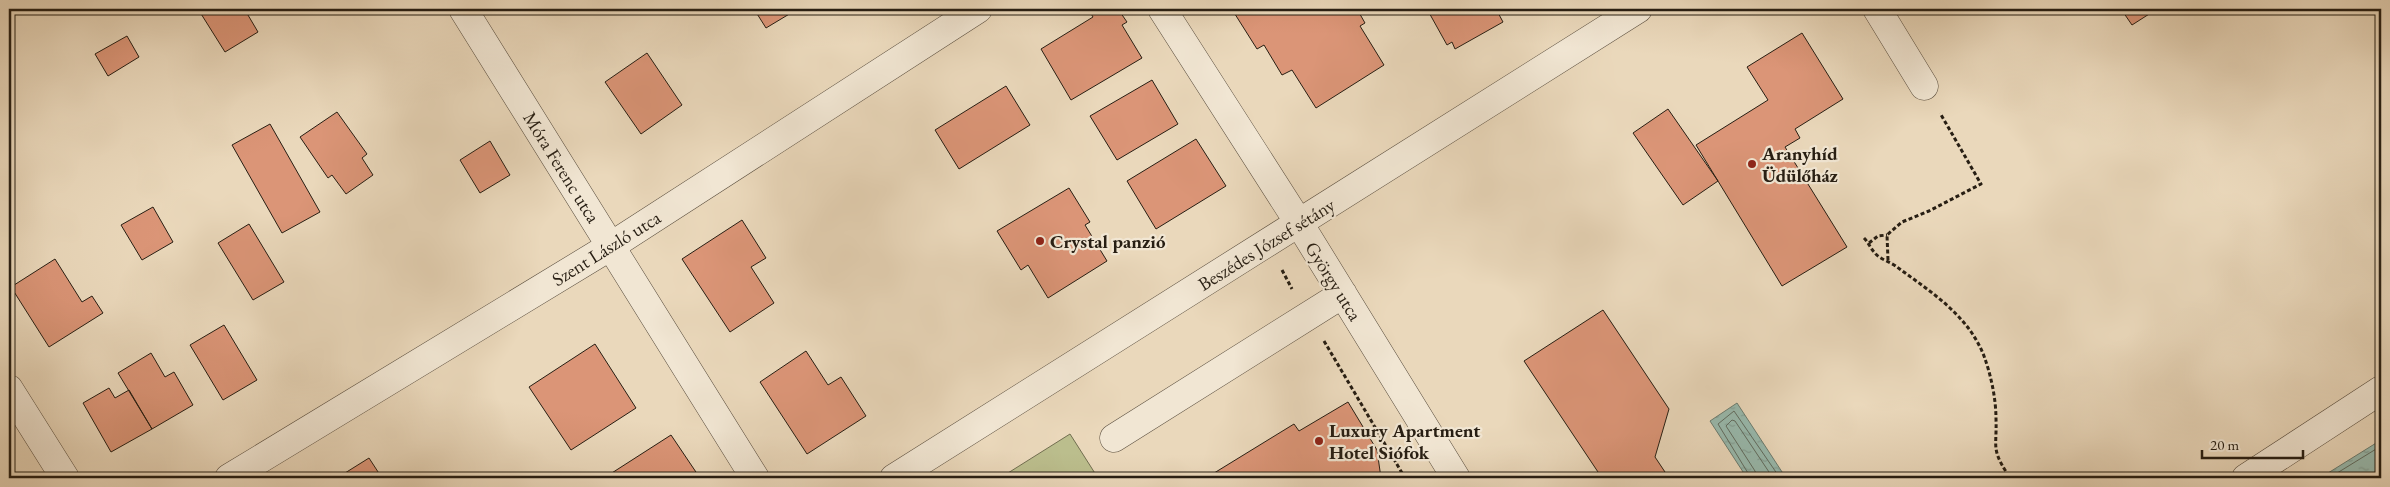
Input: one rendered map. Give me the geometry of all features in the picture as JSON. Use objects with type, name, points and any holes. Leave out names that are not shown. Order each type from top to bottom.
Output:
[{"type":"street","name":"Móra Ferenc utca","points":[[463,9],[755,478]]},
{"type":"street","name":"Szent László utca","points":[[228,478],[610,246],[978,9]]},
{"type":"street","name":"György utca","points":[[1162,9],[1299,223],[1456,478]]},
{"type":"street","name":"Beszédes József sétány","points":[[894,478],[1638,9]]},
{"type":"street","points":[[1877,9],[1924,86]]},
{"type":"street","points":[[1114,438],[1342,294]]},
{"type":"street","points":[[9,389],[65,478]]},
{"type":"street","points":[[2246,478],[2381,390]]},
{"type":"path","points":[[1869,243],[1878,236],[1887,235],[1902,222],[1930,211],[1981,184],[1924,86]]},
{"type":"path","points":[[1887,235],[1888,260]]},
{"type":"path","points":[[1864,238],[1876,255],[1888,260],[1952,308],[1969,328],[1984,356],[1988,371],[1996,418],[1994,449],[2007,473]]},
{"type":"path","points":[[1266,244],[1405,478]]},
{"type":"green space","points":[[1070,434],[1098,478],[1000,478]]},
{"type":"water","points":[[1737,403],[1786,478],[1747,478],[1710,421]]},
{"type":"water","points":[[2381,440],[2381,478],[2320,478]]},
{"type":"building","points":[[198,9],[246,9],[258,32],[225,52]]},
{"type":"building","points":[[754,9],[788,9],[791,13],[766,28]]},
{"type":"building","points":[[1095,9],[1118,9],[1127,22],[1122,25],[1142,58],[1071,100],[1041,49],[1093,17],[1090,12]]},
{"type":"building","points":[[1237,9],[1357,9],[1365,23],[1360,26],[1384,65],[1316,108],[1292,70],[1282,75],[1264,45],[1257,49],[1233,11]]},
{"type":"building","points":[[1427,9],[1496,9],[1503,22],[1455,49],[1452,42],[1447,45]]},
{"type":"building","points":[[2121,9],[2157,9],[2132,25]]},
{"type":"building","name":"Aranyhíd Üdülőház","points":[[1802,33],[1843,99],[1795,129],[1800,138],[1785,147],[1847,247],[1782,286],[1696,145],[1768,100],[1747,67]]},
{"type":"building","points":[[127,36],[139,57],[108,76],[95,54]]},
{"type":"building","points":[[647,53],[682,105],[641,134],[605,82]]},
{"type":"building","points":[[1152,80],[1178,124],[1117,160],[1090,116]]},
{"type":"building","points":[[1006,86],[1030,125],[959,169],[935,130]]},
{"type":"building","points":[[1668,109],[1718,181],[1683,205],[1633,133]]},
{"type":"building","points":[[337,112],[367,154],[362,158],[373,175],[346,194],[332,175],[328,178],[300,137]]},
{"type":"building","points":[[270,124],[320,212],[282,233],[232,145]]},
{"type":"building","points":[[1196,139],[1226,186],[1156,229],[1127,181]]},
{"type":"building","points":[[490,141],[510,175],[480,193],[460,160]]},
{"type":"building","points":[[1069,188],[1090,222],[1085,225],[1107,261],[1048,298],[1028,265],[1021,270],[997,231]]},
{"type":"building","points":[[153,207],[173,242],[142,260],[121,225]]},
{"type":"building","points":[[742,220],[766,258],[751,267],[774,303],[730,332],[682,259]]},
{"type":"building","points":[[249,224],[284,282],[253,300],[218,243]]},
{"type":"building","points":[[55,259],[82,302],[92,296],[103,313],[49,347],[11,287]]},
{"type":"building","points":[[1603,310],[1669,409],[1655,457],[1669,478],[1602,478],[1524,361]]},
{"type":"building","points":[[224,325],[257,380],[223,400],[190,345]]},
{"type":"building","points":[[595,344],[636,408],[571,450],[529,387]]},
{"type":"building","points":[[806,351],[828,385],[841,377],[866,416],[807,454],[760,382]]},
{"type":"building","points":[[151,353],[165,377],[174,372],[193,405],[152,429],[118,373]]},
{"type":"building","points":[[109,388],[115,398],[129,390],[152,429],[111,452],[83,403]]},
{"type":"building","name":"Luxury Apartment Hotel Siófok","points":[[1348,402],[1377,450],[1381,478],[1206,478],[1294,424],[1299,431]]},
{"type":"building","points":[[671,435],[700,478],[604,478]]},
{"type":"building","points":[[369,458],[382,478],[337,478]]},
{"type":"place","name":"Aranyhíd Üdülőház","points":[[1752,164]]},
{"type":"place","name":"Crystal panzió","points":[[1040,241]]},
{"type":"place","name":"Luxury Apartment Hotel Siófok","points":[[1319,441]]}]
